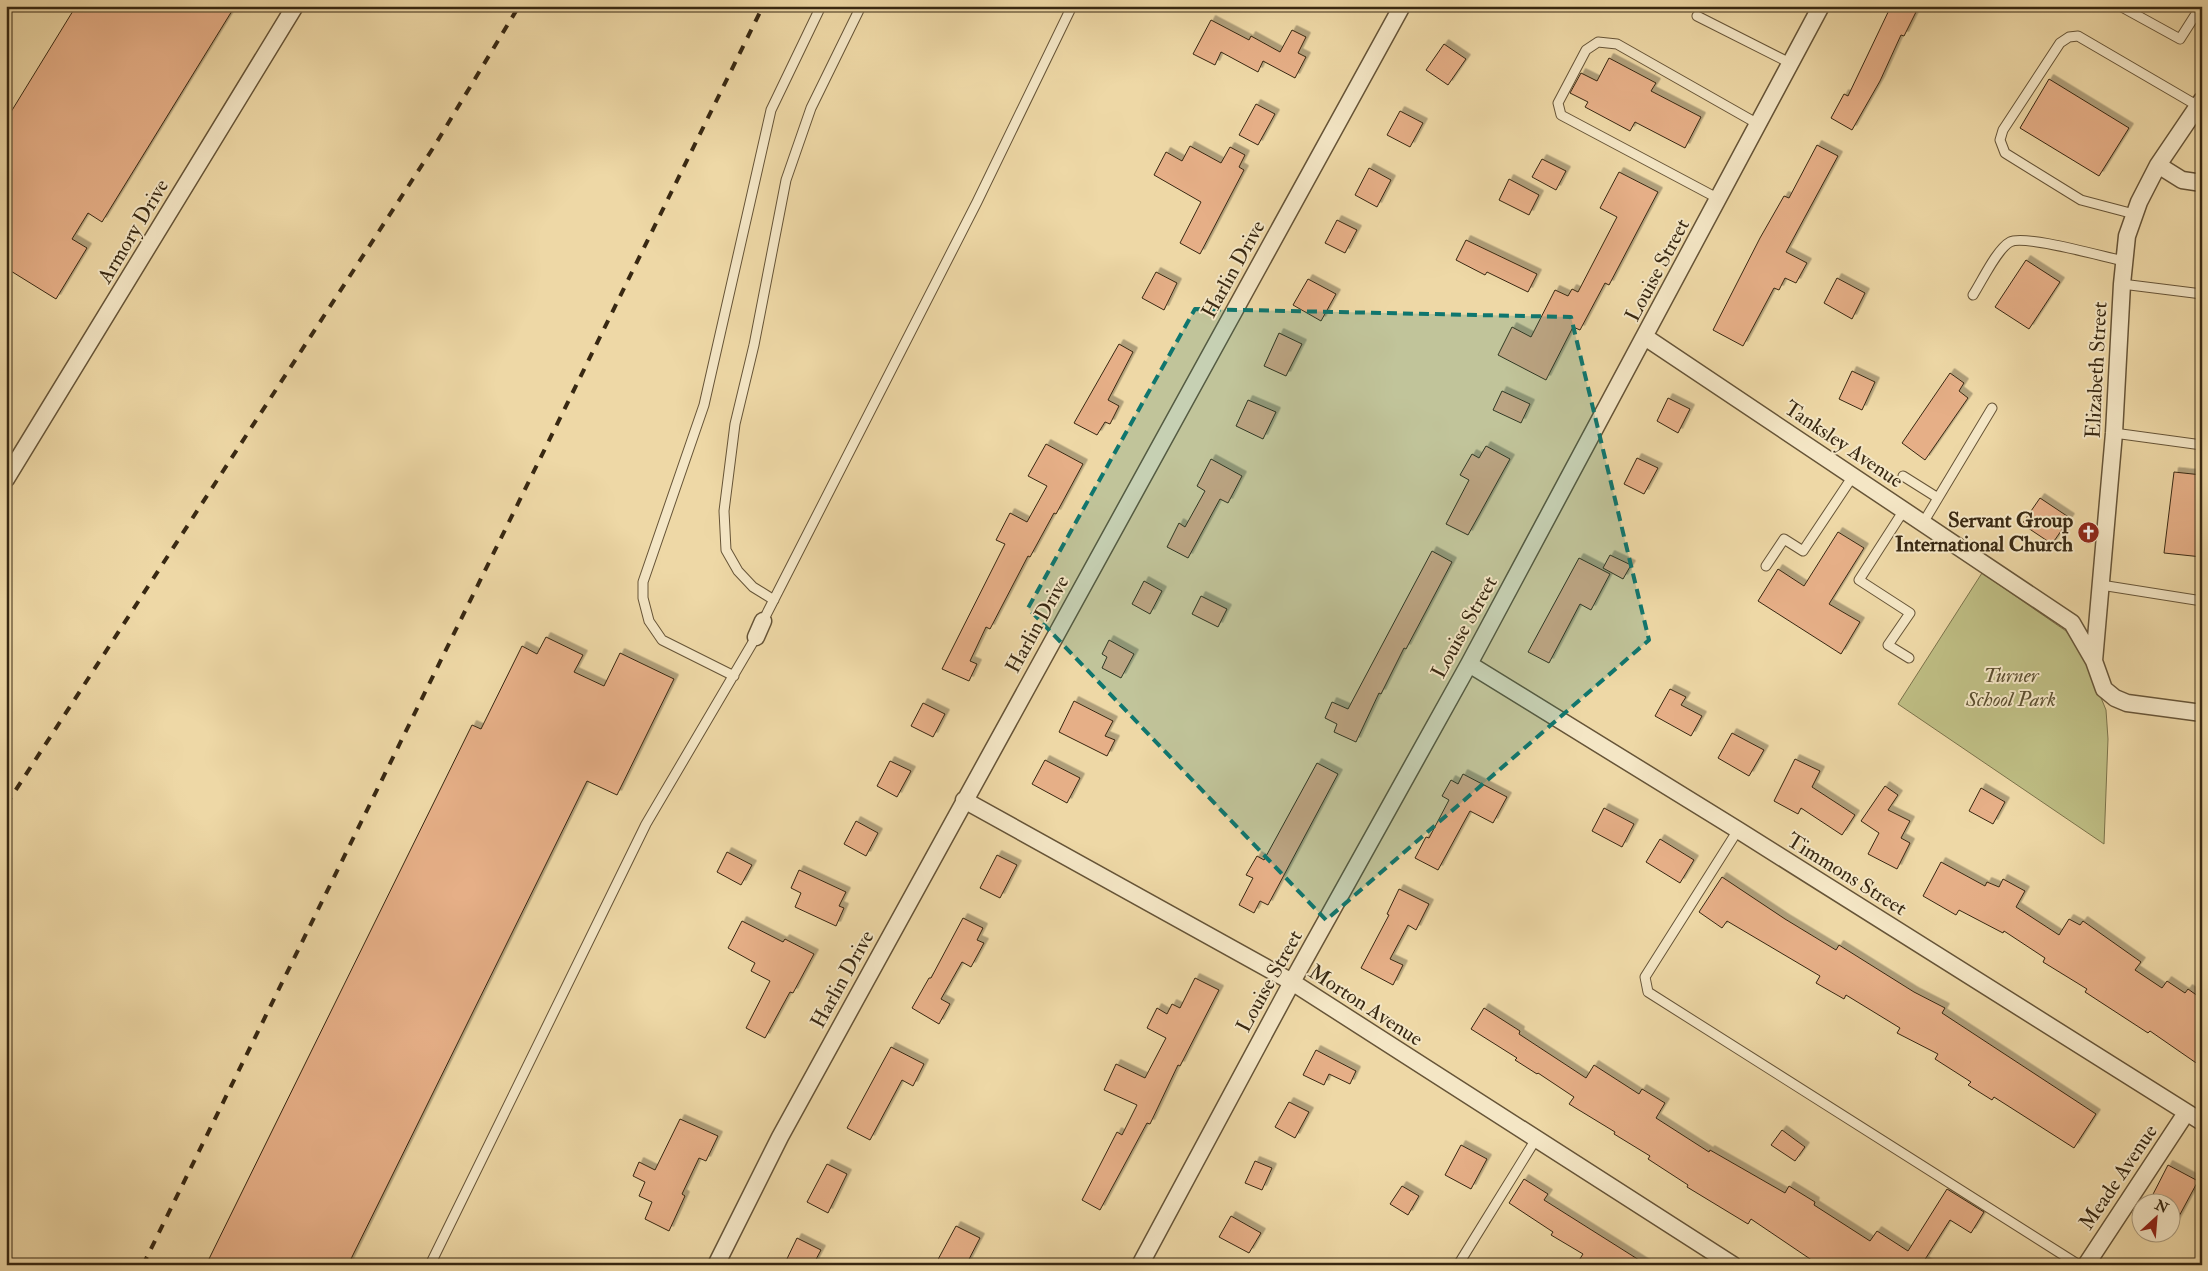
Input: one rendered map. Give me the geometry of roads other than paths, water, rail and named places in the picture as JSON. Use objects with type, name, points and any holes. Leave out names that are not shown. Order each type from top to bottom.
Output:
[{"type":"street","name":"Armory Drive","points":[[6,479],[295,6]]},
{"type":"street","name":"Harlin Drive","points":[[716,1265],[780,1137],[1402,6]]},
{"type":"street","name":"Louise Street","points":[[1140,1265],[1292,982],[1469,664],[1821,6]]},
{"type":"street","name":"Elizabeth Street","points":[[2094,661],[2114,433],[2122,284],[2127,236],[2134,214],[2158,165],[2200,103]]},
{"type":"street","points":[[2158,165],[2182,180],[2202,183]]},
{"type":"street","name":"Tanksley Avenue","points":[[1645,337],[2072,623],[2094,661],[2104,689],[2115,698],[2127,702],[2202,713]]},
{"type":"street","points":[[756,637],[763,621]]},
{"type":"street","name":"Timmons Street","points":[[1469,664],[1738,830],[2202,1122]]},
{"type":"street","name":"Morton Avenue","points":[[964,800],[1292,982],[1733,1265]]},
{"type":"street","name":"Meade Avenue","points":[[2086,1265],[2186,1113]]},
{"type":"lane","points":[[734,676],[662,640],[648,621],[643,598],[644,582],[704,406],[771,110],[821,6]]},
{"type":"lane","points":[[774,600],[753,587],[738,571],[726,550],[724,511],[735,424],[754,345],[786,180],[811,108],[861,6]]},
{"type":"lane","points":[[763,621],[977,202],[1072,6]]},
{"type":"lane","points":[[2120,6],[2180,39],[2201,6]]},
{"type":"lane","points":[[1697,16],[1790,63]]},
{"type":"lane","points":[[2134,214],[2081,200],[2006,153],[2000,140],[2003,130],[2060,43],[2068,37],[2078,36],[2200,103]]},
{"type":"lane","points":[[1719,199],[1562,115],[1558,102],[1586,50],[1598,42],[1617,44],[1758,124]]},
{"type":"lane","points":[[1974,295],[2001,249],[2011,241],[2020,239],[2038,242],[2124,261]]},
{"type":"lane","points":[[2122,284],[2202,294]]},
{"type":"lane","points":[[1923,522],[1992,408]]},
{"type":"lane","points":[[2114,433],[2202,445]]},
{"type":"lane","points":[[1766,566],[1784,539],[1804,551],[1853,476]]},
{"type":"lane","points":[[1903,476],[1938,498]]},
{"type":"lane","points":[[1904,510],[1859,580],[1910,613],[1888,645],[1909,658]]},
{"type":"lane","points":[[2101,585],[2202,601]]},
{"type":"lane","points":[[430,1265],[646,824],[756,637]]},
{"type":"lane","points":[[1738,830],[1645,977],[1648,992],[2079,1265]]},
{"type":"lane","points":[[1458,1265],[1536,1139]]},
{"type":"railway","points":[[6,805],[435,145],[519,6]]},
{"type":"railway","points":[[143,1265],[763,6]]},
{"type":"place","name":"Servant Group International Church","points":[[2089,532]]},
{"type":"park label","name":"Turner School Park","points":[[2011,687]]}]
